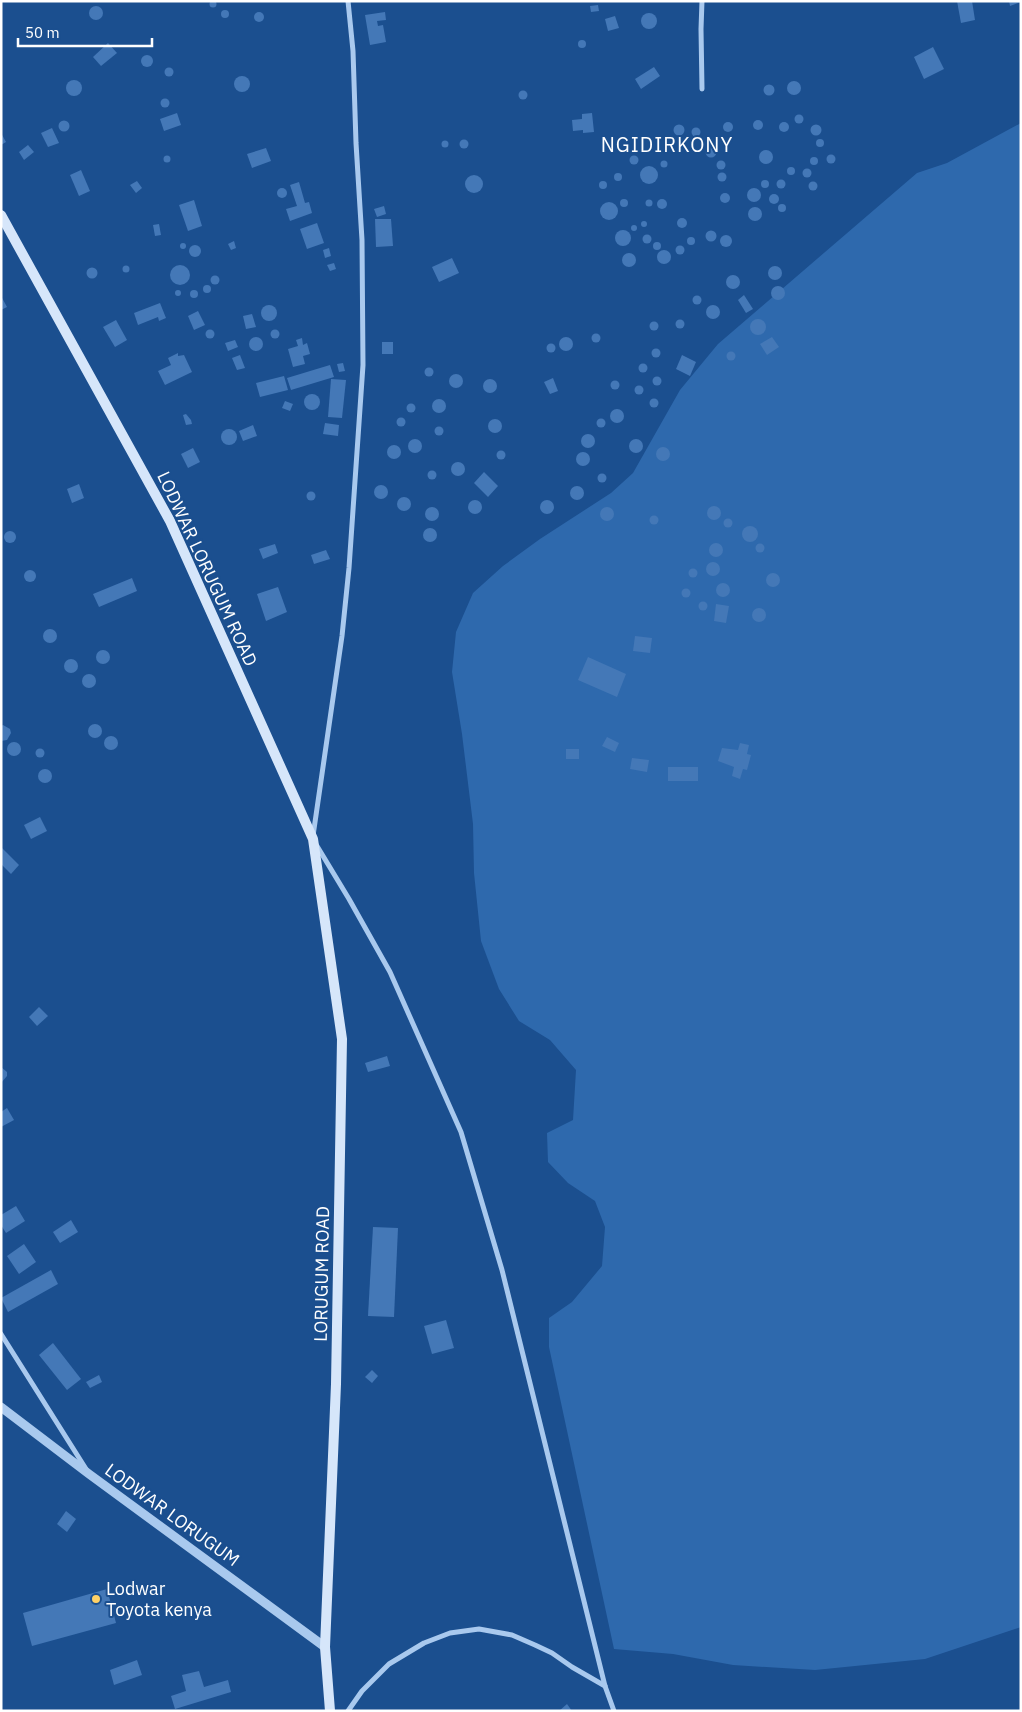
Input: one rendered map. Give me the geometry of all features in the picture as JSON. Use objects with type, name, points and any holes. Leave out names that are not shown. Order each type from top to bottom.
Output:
[{"type":"main road","name":"LODWAR LORUGUM ROAD","points":[[1,215],[170,521],[313,839]]},
{"type":"main road","name":"LORUGUM ROAD","points":[[313,839],[342,1039],[336,1384],[325,1647],[330,1711]]},
{"type":"street","points":[[348,1],[353,51],[362,240],[363,365],[349,568],[342,636],[313,839],[349,898],[390,972],[461,1132],[506,1287],[605,1686],[614,1711]]},
{"type":"street","points":[[702,1],[702,90]]},
{"type":"street","points":[[1,1334],[89,1474]]},
{"type":"street","name":"LODWAR LORUGUM","points":[[1,1407],[325,1647]]},
{"type":"street","points":[[348,1711],[362,1691],[389,1664],[424,1643],[450,1633],[479,1629],[512,1635],[535,1644],[605,1686]]},
{"type":"shaded area","points":[[1021,123],[1021,1627],[925,1659],[815,1670],[733,1665],[673,1654],[614,1649],[549,1347],[549,1318],[572,1302],[602,1266],[605,1227],[595,1201],[568,1183],[548,1162],[547,1133],[573,1120],[576,1070],[550,1040],[519,1021],[499,989],[481,941],[474,873],[473,824],[452,672],[456,632],[473,593],[503,566],[540,539],[611,493],[633,473],[680,390],[718,344],[917,173],[947,163]]},
{"type":"building","points":[[213,1],[216,4],[213,7],[210,4]]},
{"type":"building","points":[[957,1],[972,1],[975,20],[961,23]]},
{"type":"building","points":[[1009,1],[1021,1],[1021,2],[1010,6]]},
{"type":"building","points":[[598,5],[599,11],[591,12],[590,6]]},
{"type":"building","points":[[93,6],[99,6],[103,13],[99,20],[93,20],[89,16],[89,10]]},
{"type":"building","points":[[225,10],[229,14],[225,18],[221,14]]},
{"type":"building","points":[[259,12],[264,17],[259,22],[254,17]]},
{"type":"building","points":[[385,12],[386,20],[377,21],[378,26],[383,25],[386,42],[370,45],[365,15]]},
{"type":"building","points":[[649,13],[655,15],[657,21],[655,27],[649,29],[643,27],[641,21],[643,15]]},
{"type":"building","points":[[615,16],[619,28],[608,31],[605,19]]},
{"type":"building","points":[[582,40],[586,44],[582,48],[578,44]]},
{"type":"building","points":[[108,43],[117,53],[101,66],[93,57]]},
{"type":"building","points":[[933,47],[944,69],[924,79],[914,57]]},
{"type":"building","points":[[147,55],[153,61],[147,67],[141,61]]},
{"type":"building","points":[[654,67],[660,76],[641,89],[635,79]]},
{"type":"building","points":[[169,68],[173,72],[169,76],[165,72]]},
{"type":"building","points":[[242,76],[248,78],[250,84],[248,90],[242,92],[236,90],[234,84],[236,78]]},
{"type":"building","points":[[71,80],[77,80],[82,85],[80,94],[71,96],[66,91],[66,85]]},
{"type":"building","points":[[794,81],[799,83],[801,88],[799,93],[794,95],[789,93],[787,88],[789,83]]},
{"type":"building","points":[[769,84],[775,90],[769,96],[763,90]]},
{"type":"building","points":[[523,90],[528,95],[523,100],[518,95]]},
{"type":"building","points":[[165,99],[169,103],[165,107],[161,103]]},
{"type":"building","points":[[177,113],[181,125],[164,131],[160,119]]},
{"type":"building","points":[[592,113],[594,132],[583,133],[583,130],[573,131],[572,120],[582,119],[582,114]]},
{"type":"building","points":[[799,114],[804,119],[799,124],[794,119]]},
{"type":"building","points":[[756,120],[760,120],[763,125],[762,129],[756,130],[753,127],[753,123]]},
{"type":"building","points":[[62,121],[66,121],[69,126],[68,130],[62,131],[59,128],[59,124]]},
{"type":"building","points":[[726,122],[730,122],[733,127],[732,131],[726,132],[723,129],[723,125]]},
{"type":"building","points":[[782,122],[786,122],[789,127],[788,131],[782,132],[779,129],[779,125]]},
{"type":"building","points":[[677,125],[681,125],[684,130],[683,134],[677,135],[674,132],[674,128]]},
{"type":"building","points":[[814,125],[818,125],[821,130],[820,134],[814,135],[811,132],[811,128]]},
{"type":"building","points":[[696,127],[701,132],[696,137],[691,132]]},
{"type":"building","points":[[52,128],[59,143],[48,147],[41,133]]},
{"type":"building","points":[[1,133],[6,142],[1,145]]},
{"type":"building","points":[[820,139],[824,143],[820,147],[816,143]]},
{"type":"building","points":[[464,140],[468,144],[464,148],[460,144]]},
{"type":"building","points":[[445,141],[448,144],[445,147],[442,144]]},
{"type":"building","points":[[28,145],[34,152],[24,160],[19,152]]},
{"type":"building","points":[[709,147],[713,147],[716,152],[715,156],[709,157],[706,154],[706,150]]},
{"type":"building","points":[[266,148],[271,161],[252,168],[247,154]]},
{"type":"building","points":[[766,150],[771,152],[773,157],[771,162],[766,164],[761,162],[759,157],[761,152]]},
{"type":"building","points":[[831,154],[836,159],[831,164],[826,159]]},
{"type":"building","points":[[167,155],[171,159],[167,163],[163,159]]},
{"type":"building","points":[[634,156],[638,160],[634,164],[630,160]]},
{"type":"building","points":[[814,157],[818,161],[814,165],[810,161]]},
{"type":"building","points":[[664,160],[668,164],[664,168],[660,164]]},
{"type":"building","points":[[721,160],[726,165],[721,170],[716,165]]},
{"type":"building","points":[[649,166],[655,169],[658,175],[655,181],[649,184],[643,181],[640,175],[643,169]]},
{"type":"building","points":[[791,167],[795,171],[791,175],[787,171]]},
{"type":"building","points":[[807,168],[812,173],[807,178],[802,173]]},
{"type":"building","points":[[81,170],[90,191],[79,196],[70,175]]},
{"type":"building","points":[[618,173],[622,177],[618,181],[614,177]]},
{"type":"building","points":[[722,173],[726,177],[722,181],[718,177]]},
{"type":"building","points":[[474,175],[480,178],[483,184],[480,190],[474,193],[468,190],[465,184],[468,178]]},
{"type":"building","points":[[781,179],[786,184],[781,189],[776,184]]},
{"type":"building","points":[[765,180],[769,184],[765,188],[761,184]]},
{"type":"building","points":[[137,181],[142,188],[136,193],[130,185]]},
{"type":"building","points":[[603,181],[607,185],[603,189],[599,185]]},
{"type":"building","points":[[299,182],[305,203],[309,202],[312,213],[290,221],[286,209],[297,206],[290,185]]},
{"type":"building","points":[[813,182],[817,186],[813,190],[809,186]]},
{"type":"building","points":[[282,188],[287,193],[282,198],[277,193]]},
{"type":"building","points":[[754,188],[759,190],[761,195],[759,200],[754,202],[749,200],[747,195],[749,190]]},
{"type":"building","points":[[725,193],[730,198],[725,203],[720,198]]},
{"type":"building","points":[[772,194],[776,194],[779,199],[778,203],[772,204],[769,201],[769,197]]},
{"type":"building","points":[[624,199],[628,203],[624,207],[620,203]]},
{"type":"building","points":[[649,199],[653,203],[649,207],[645,203]]},
{"type":"building","points":[[660,199],[664,199],[667,204],[666,208],[660,209],[657,206],[657,202]]},
{"type":"building","points":[[194,200],[202,226],[188,231],[179,205]]},
{"type":"building","points":[[609,202],[615,205],[618,211],[615,217],[609,220],[603,217],[600,211],[603,205]]},
{"type":"building","points":[[782,204],[786,208],[782,212],[778,208]]},
{"type":"building","points":[[384,206],[386,214],[377,217],[374,209]]},
{"type":"building","points":[[752,207],[758,207],[762,214],[758,221],[752,221],[748,217],[748,211]]},
{"type":"building","points":[[682,218],[687,223],[682,228],[677,223]]},
{"type":"building","points":[[375,219],[391,219],[393,246],[376,247]]},
{"type":"building","points":[[644,221],[647,224],[644,227],[641,224]]},
{"type":"building","points":[[317,223],[324,243],[307,249],[300,229]]},
{"type":"building","points":[[159,224],[161,235],[155,236],[153,225]]},
{"type":"building","points":[[634,225],[637,228],[634,231],[631,228]]},
{"type":"building","points":[[623,230],[629,232],[631,238],[629,244],[623,246],[617,244],[615,238],[617,232]]},
{"type":"building","points":[[709,231],[713,231],[716,236],[715,240],[709,241],[706,238],[706,234]]},
{"type":"building","points":[[647,234],[652,239],[647,244],[642,239]]},
{"type":"building","points":[[728,235],[731,236],[731,246],[724,247],[721,246],[720,239],[721,236]]},
{"type":"building","points":[[691,237],[695,241],[691,245],[687,241]]},
{"type":"building","points":[[234,241],[236,248],[231,250],[228,244]]},
{"type":"building","points":[[657,242],[661,246],[657,250],[653,246]]},
{"type":"building","points":[[183,243],[186,246],[183,249],[180,246]]},
{"type":"building","points":[[195,245],[201,251],[195,257],[189,251]]},
{"type":"building","points":[[680,246],[684,250],[680,254],[676,250]]},
{"type":"building","points":[[329,248],[331,256],[325,258],[323,250]]},
{"type":"building","points":[[664,250],[669,252],[671,257],[669,262],[664,264],[659,262],[657,257],[659,252]]},
{"type":"building","points":[[626,253],[632,253],[636,260],[632,267],[626,267],[622,263],[622,257]]},
{"type":"building","points":[[452,258],[459,273],[439,282],[432,267]]},
{"type":"building","points":[[334,263],[336,269],[330,271],[327,265]]},
{"type":"building","points":[[126,265],[130,269],[126,273],[122,269]]},
{"type":"building","points":[[180,265],[187,268],[190,275],[187,282],[180,285],[173,282],[170,275],[173,268]]},
{"type":"building","points":[[775,266],[780,268],[782,273],[780,278],[775,280],[770,278],[768,273],[770,268]]},
{"type":"building","points":[[90,268],[94,268],[97,273],[96,277],[90,278],[87,275],[87,271]]},
{"type":"building","points":[[215,275],[220,280],[215,285],[210,280]]},
{"type":"building","points":[[730,275],[736,275],[740,282],[736,289],[730,289],[726,285],[726,279]]},
{"type":"building","points":[[207,285],[211,289],[207,293],[203,289]]},
{"type":"building","points":[[775,286],[781,286],[785,293],[781,300],[775,300],[771,296],[771,290]]},
{"type":"building","points":[[178,290],[181,293],[178,296],[175,293]]},
{"type":"building","points":[[194,290],[198,294],[194,298],[190,294]]},
{"type":"building","points":[[744,295],[753,309],[746,313],[738,300]]},
{"type":"building","points":[[1,296],[7,307],[1,310]]},
{"type":"building","points":[[697,296],[701,300],[697,304],[693,300]]},
{"type":"building","points":[[160,303],[166,318],[159,321],[158,317],[138,325],[134,313]]},
{"type":"building","points":[[266,305],[272,305],[277,310],[275,319],[266,321],[261,316],[261,310]]},
{"type":"building","points":[[710,305],[716,305],[720,312],[716,319],[710,319],[706,315],[706,309]]},
{"type":"building","points":[[198,311],[205,325],[194,330],[188,316]]},
{"type":"building","points":[[252,314],[256,327],[246,329],[243,316]]},
{"type":"building","points":[[758,319],[764,321],[766,327],[764,333],[758,335],[752,333],[750,327],[752,321]]},
{"type":"building","points":[[116,320],[127,340],[115,347],[103,327]]},
{"type":"building","points":[[680,320],[684,324],[680,328],[676,324]]},
{"type":"building","points":[[654,321],[659,326],[654,331],[649,326]]},
{"type":"building","points":[[275,329],[280,334],[275,339],[270,334]]},
{"type":"building","points":[[210,330],[214,334],[210,338],[206,334]]},
{"type":"building","points":[[596,334],[600,338],[596,342],[592,338]]},
{"type":"building","points":[[253,337],[259,337],[263,344],[259,351],[253,351],[249,347],[249,341]]},
{"type":"building","points":[[563,337],[569,337],[573,344],[569,351],[563,351],[559,347],[559,341]]},
{"type":"building","points":[[772,337],[779,347],[767,355],[760,344]]},
{"type":"building","points":[[302,338],[303,345],[307,343],[310,354],[303,356],[305,364],[293,367],[288,349],[298,346],[296,340]]},
{"type":"building","points":[[235,340],[238,347],[228,351],[225,343]]},
{"type":"building","points":[[382,342],[393,342],[393,354],[382,354]]},
{"type":"building","points":[[551,344],[555,348],[551,352],[547,348]]},
{"type":"building","points":[[656,348],[661,353],[656,358],[651,353]]},
{"type":"building","points":[[731,352],[735,356],[731,360],[727,356]]},
{"type":"building","points":[[178,353],[178,356],[184,355],[192,372],[165,385],[158,371],[171,365],[168,358]]},
{"type":"building","points":[[240,355],[245,368],[237,370],[232,358]]},
{"type":"building","points":[[682,355],[696,362],[690,376],[676,369]]},
{"type":"building","points":[[343,363],[345,371],[339,372],[337,364]]},
{"type":"building","points":[[643,363],[648,368],[643,373],[638,368]]},
{"type":"building","points":[[330,365],[334,377],[291,390],[287,378]]},
{"type":"building","points":[[429,368],[433,372],[429,376],[425,372]]},
{"type":"building","points":[[453,374],[459,374],[463,381],[459,388],[453,388],[449,384],[449,378]]},
{"type":"building","points":[[284,376],[288,390],[260,397],[256,383]]},
{"type":"building","points":[[657,376],[662,381],[657,386],[652,381]]},
{"type":"building","points":[[553,378],[558,391],[550,394],[544,382]]},
{"type":"building","points":[[331,379],[346,380],[342,418],[328,417]]},
{"type":"building","points":[[487,379],[493,379],[497,386],[493,393],[487,393],[483,389],[483,383]]},
{"type":"building","points":[[615,380],[620,385],[615,390],[610,385]]},
{"type":"building","points":[[639,385],[644,390],[639,395],[634,390]]},
{"type":"building","points":[[312,394],[318,396],[320,402],[318,408],[312,410],[306,408],[304,402],[306,396]]},
{"type":"building","points":[[654,398],[659,403],[654,408],[649,403]]},
{"type":"building","points":[[436,399],[442,399],[446,406],[442,413],[436,413],[432,409],[432,403]]},
{"type":"building","points":[[285,401],[293,404],[290,411],[282,408]]},
{"type":"building","points":[[411,404],[415,408],[411,412],[407,408]]},
{"type":"building","points":[[614,409],[620,409],[624,416],[620,423],[614,423],[610,419],[610,413]]},
{"type":"building","points":[[186,414],[192,424],[186,425],[183,415]]},
{"type":"building","points":[[401,418],[405,422],[401,426],[397,422]]},
{"type":"building","points":[[492,419],[498,419],[502,426],[498,433],[492,433],[488,429],[488,423]]},
{"type":"building","points":[[601,419],[605,423],[601,427],[597,423]]},
{"type":"building","points":[[325,423],[339,425],[338,436],[323,434]]},
{"type":"building","points":[[253,425],[257,436],[243,441],[239,431]]},
{"type":"building","points":[[439,427],[443,431],[439,435],[435,431]]},
{"type":"building","points":[[229,429],[237,437],[229,445],[221,437]]},
{"type":"building","points":[[585,434],[591,434],[595,441],[591,448],[585,448],[581,444],[581,438]]},
{"type":"building","points":[[412,439],[418,439],[422,446],[418,453],[412,453],[408,449],[408,443]]},
{"type":"building","points":[[633,439],[639,439],[643,446],[639,453],[633,453],[629,449],[629,443]]},
{"type":"building","points":[[391,445],[397,445],[401,452],[397,459],[391,459],[387,455],[387,449]]},
{"type":"building","points":[[660,447],[666,447],[670,454],[666,461],[660,461],[656,457],[656,451]]},
{"type":"building","points":[[193,448],[200,462],[188,468],[181,454]]},
{"type":"building","points":[[501,451],[505,455],[501,459],[497,455]]},
{"type":"building","points":[[580,452],[586,452],[590,459],[586,466],[580,466],[576,462],[576,456]]},
{"type":"building","points":[[455,462],[461,462],[465,469],[461,476],[455,476],[451,472],[451,466]]},
{"type":"building","points":[[432,471],[436,475],[432,479],[428,475]]},
{"type":"building","points":[[484,472],[498,486],[488,497],[474,483]]},
{"type":"building","points":[[602,474],[606,478],[602,482],[598,478]]},
{"type":"building","points":[[79,484],[84,498],[72,503],[67,489]]},
{"type":"building","points":[[378,485],[384,485],[388,492],[384,499],[378,499],[374,495],[374,489]]},
{"type":"building","points":[[574,486],[580,486],[584,493],[580,500],[574,500],[570,496],[570,490]]},
{"type":"building","points":[[311,491],[316,496],[311,501],[306,496]]},
{"type":"building","points":[[401,497],[407,497],[411,504],[407,511],[401,511],[397,507],[397,501]]},
{"type":"building","points":[[472,500],[478,500],[482,507],[478,514],[472,514],[468,510],[468,504]]},
{"type":"building","points":[[544,500],[550,500],[554,507],[550,514],[544,514],[540,510],[540,504]]},
{"type":"building","points":[[711,506],[717,506],[721,513],[717,520],[711,520],[707,516],[707,510]]},
{"type":"building","points":[[429,507],[435,507],[439,514],[435,521],[429,521],[425,517],[425,511]]},
{"type":"building","points":[[604,507],[610,507],[614,514],[610,521],[604,521],[600,517],[600,511]]},
{"type":"building","points":[[654,516],[658,520],[654,524],[650,520]]},
{"type":"building","points":[[728,519],[732,523],[728,527],[724,523]]},
{"type":"building","points":[[750,526],[756,528],[758,534],[756,540],[750,542],[744,540],[742,534],[744,528]]},
{"type":"building","points":[[427,528],[433,528],[437,535],[433,542],[427,542],[423,538],[423,532]]},
{"type":"building","points":[[8,531],[12,531],[16,537],[12,543],[8,543],[4,539],[4,535]]},
{"type":"building","points":[[713,543],[719,543],[723,550],[719,557],[713,557],[709,553],[709,547]]},
{"type":"building","points":[[275,544],[278,553],[263,559],[259,549]]},
{"type":"building","points":[[760,544],[764,548],[760,552],[756,548]]},
{"type":"building","points":[[326,550],[330,559],[314,564],[311,555]]},
{"type":"building","points":[[710,562],[716,562],[720,569],[716,576],[710,576],[706,572],[706,566]]},
{"type":"building","points":[[693,569],[697,573],[693,577],[689,573]]},
{"type":"building","points":[[28,570],[32,570],[36,576],[32,582],[28,582],[24,578],[24,574]]},
{"type":"building","points":[[770,573],[776,573],[780,580],[776,587],[770,587],[766,583],[766,577]]},
{"type":"building","points":[[132,578],[137,591],[99,607],[93,594]]},
{"type":"building","points":[[720,583],[726,583],[730,590],[726,597],[720,597],[716,593],[716,587]]},
{"type":"building","points":[[278,587],[287,612],[266,621],[257,594]]},
{"type":"building","points":[[686,589],[690,593],[686,597],[682,593]]},
{"type":"building","points":[[703,602],[707,606],[703,610],[699,606]]},
{"type":"building","points":[[716,604],[729,606],[726,623],[714,621]]},
{"type":"building","points":[[756,608],[762,608],[766,615],[762,622],[756,622],[752,618],[752,612]]},
{"type":"building","points":[[47,629],[53,629],[57,636],[53,643],[47,643],[43,639],[43,633]]},
{"type":"building","points":[[635,636],[652,638],[650,653],[633,651]]},
{"type":"building","points":[[100,650],[106,650],[110,657],[106,664],[100,664],[96,660],[96,654]]},
{"type":"building","points":[[588,657],[626,674],[617,697],[578,680]]},
{"type":"building","points":[[68,659],[74,659],[78,666],[74,673],[68,673],[64,669],[64,663]]},
{"type":"building","points":[[86,674],[92,674],[96,681],[92,688],[86,688],[82,684],[82,678]]},
{"type":"building","points":[[92,724],[98,724],[102,731],[98,738],[92,738],[88,734],[88,728]]},
{"type":"building","points":[[3,725],[10,729],[11,733],[7,740],[1,741],[1,726]]},
{"type":"building","points":[[108,736],[114,736],[118,743],[114,750],[108,750],[104,746],[104,740]]},
{"type":"building","points":[[607,737],[619,743],[615,752],[602,746]]},
{"type":"building","points":[[11,742],[17,742],[21,749],[17,756],[11,756],[7,752],[7,746]]},
{"type":"building","points":[[740,743],[749,745],[747,754],[751,755],[747,770],[743,769],[740,779],[732,776],[734,767],[718,761],[722,748],[738,750]]},
{"type":"building","points":[[40,748],[45,753],[40,758],[35,753]]},
{"type":"building","points":[[566,749],[579,749],[579,759],[566,759]]},
{"type":"building","points":[[632,758],[649,760],[647,772],[630,769]]},
{"type":"building","points":[[668,767],[698,767],[698,781],[668,781]]},
{"type":"building","points":[[42,769],[48,769],[52,776],[48,783],[42,783],[38,779],[38,773]]},
{"type":"building","points":[[40,817],[47,831],[31,839],[24,825]]},
{"type":"building","points":[[1,847],[19,865],[11,874],[1,864]]},
{"type":"building","points":[[39,1007],[48,1016],[37,1026],[29,1017]]},
{"type":"building","points":[[387,1056],[390,1066],[368,1072],[365,1063]]},
{"type":"building","points":[[1,1067],[7,1072],[7,1076],[1,1083]]},
{"type":"building","points":[[7,1108],[14,1120],[1,1127],[1,1112]]},
{"type":"building","points":[[16,1206],[25,1221],[6,1233],[1,1225],[1,1215]]},
{"type":"building","points":[[71,1220],[78,1232],[60,1243],[53,1232]]},
{"type":"building","points":[[373,1227],[398,1228],[394,1317],[368,1316]]},
{"type":"building","points":[[24,1244],[36,1262],[19,1274],[7,1256]]},
{"type":"building","points":[[51,1270],[58,1284],[8,1312],[1,1298]]},
{"type":"building","points":[[446,1320],[454,1348],[432,1354],[424,1326]]},
{"type":"building","points":[[53,1343],[81,1379],[67,1390],[39,1355]]},
{"type":"building","points":[[372,1370],[378,1376],[372,1383],[365,1377]]},
{"type":"building","points":[[99,1375],[102,1382],[90,1388],[86,1382]]},
{"type":"building","points":[[66,1511],[76,1519],[67,1532],[57,1524]]},
{"type":"building","points":[[107,1589],[116,1623],[32,1646],[23,1613]]},
{"type":"building","points":[[137,1660],[142,1675],[114,1685],[110,1670]]},
{"type":"building","points":[[199,1671],[204,1687],[228,1680],[231,1692],[175,1709],[171,1696],[186,1691],[182,1675]]},
{"type":"building","points":[[567,1704],[572,1711],[559,1711]]},
{"type":"place","name":"Lodwar Toyota kenya","points":[[96,1599]]},
{"type":"district","name":"NGIDIRKONY","points":[[667,145]]}]
